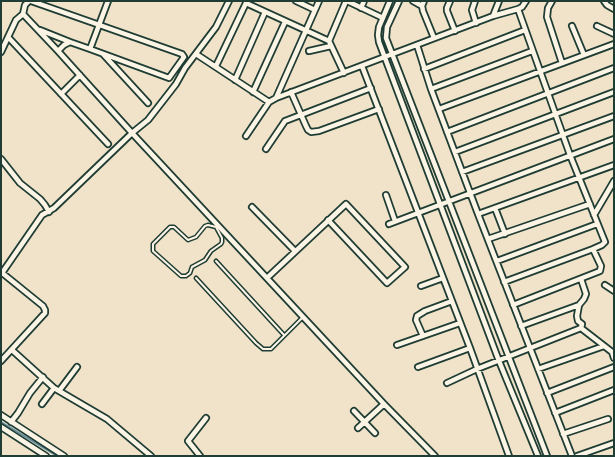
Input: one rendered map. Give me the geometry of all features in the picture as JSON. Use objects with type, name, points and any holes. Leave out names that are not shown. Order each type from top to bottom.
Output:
[{"type":"street","points":[[1,52],[16,20],[23,14],[25,5],[30,1],[182,54],[184,57],[169,78],[38,30]]},
{"type":"street","points":[[90,49],[108,1]]},
{"type":"street","points":[[1,361],[45,312],[43,306],[2,273],[38,219],[59,204],[148,120],[176,84],[182,73],[216,27],[229,1]]},
{"type":"street","points":[[296,1],[315,10]]},
{"type":"street","points":[[276,98],[319,1]]},
{"type":"street","points":[[330,44],[346,1],[383,18]]},
{"type":"street","points":[[361,8],[364,1]]},
{"type":"street","points":[[390,1],[378,35],[384,57],[499,361],[538,456]]},
{"type":"street","points":[[399,1],[385,33],[386,38],[546,456]]},
{"type":"street","points":[[413,1],[423,3],[423,11],[434,38]]},
{"type":"street","points":[[450,1],[447,11],[455,31]]},
{"type":"street","points":[[475,1],[472,10],[476,23]]},
{"type":"street","points":[[493,16],[499,1]]},
{"type":"street","points":[[246,136],[269,102],[276,98],[493,16],[518,9],[522,7],[526,1]]},
{"type":"street","points":[[552,1],[548,8],[547,17],[562,63]]},
{"type":"street","points":[[604,1],[607,6],[614,9]]},
{"type":"street","points":[[216,66],[244,2],[330,44],[344,73]]},
{"type":"street","points":[[504,282],[593,249],[602,245],[604,242],[570,155],[518,9]]},
{"type":"street","points":[[235,80],[265,12]]},
{"type":"street","points":[[23,14],[217,226],[384,404],[435,456]]},
{"type":"street","points":[[253,92],[285,22]]},
{"type":"street","points":[[572,26],[584,55]]},
{"type":"street","points":[[597,26],[614,34]]},
{"type":"street","points":[[424,69],[525,30]]},
{"type":"street","points":[[8,36],[108,144]]},
{"type":"street","points":[[58,51],[70,42]]},
{"type":"street","points":[[309,51],[330,44]]},
{"type":"street","points":[[439,110],[614,44]]},
{"type":"street","points":[[417,45],[431,89],[462,172],[572,456]]},
{"type":"street","points":[[431,89],[532,51]]},
{"type":"street","points":[[102,53],[148,103]]},
{"type":"street","points":[[196,54],[269,102]]},
{"type":"street","points":[[362,66],[470,348],[509,456]]},
{"type":"street","points":[[447,132],[548,92],[614,68]]},
{"type":"street","points":[[61,94],[80,75]]},
{"type":"street","points":[[266,149],[285,121],[371,88]]},
{"type":"street","points":[[291,92],[300,114],[308,130],[311,132],[319,131],[379,109]]},
{"type":"street","points":[[455,152],[614,92]]},
{"type":"street","points":[[462,172],[614,116]]},
{"type":"street","points":[[388,224],[614,139]]},
{"type":"street","points":[[1,159],[20,183],[40,199],[49,212]]},
{"type":"street","points":[[478,214],[614,165]]},
{"type":"street","points":[[594,215],[614,181]]},
{"type":"street","points":[[386,195],[396,221]]},
{"type":"street","points":[[267,278],[328,220],[346,204],[405,267],[387,283],[328,220]]},
{"type":"street","points":[[488,239],[590,204]]},
{"type":"street","points":[[252,207],[295,251]]},
{"type":"street","points":[[495,208],[505,234]]},
{"type":"street","points":[[496,261],[597,224]]},
{"type":"street","points":[[513,305],[600,271],[601,269],[593,249]]},
{"type":"street","points":[[421,286],[443,278]]},
{"type":"street","points":[[580,278],[586,294],[579,305],[577,316],[578,321],[582,324],[581,328],[612,352],[614,358]]},
{"type":"street","points":[[605,285],[614,292]]},
{"type":"street","points":[[423,336],[416,320],[417,316],[425,311],[452,301]]},
{"type":"street","points":[[521,326],[579,305]]},
{"type":"street","points":[[397,345],[460,323]]},
{"type":"street","points":[[447,383],[477,369],[581,328]]},
{"type":"street","points":[[538,369],[604,346]]},
{"type":"street","points":[[418,367],[470,348]]},
{"type":"street","points":[[12,350],[56,389],[107,419],[151,456]]},
{"type":"street","points":[[42,404],[77,367]]},
{"type":"street","points":[[547,393],[614,367]]},
{"type":"street","points":[[11,422],[30,393],[43,377]]},
{"type":"street","points":[[555,413],[614,390]]},
{"type":"street","points":[[358,428],[384,404]]},
{"type":"street","points":[[354,411],[375,433]]},
{"type":"street","points":[[1,415],[64,456]]},
{"type":"street","points":[[200,456],[188,441],[206,418]]},
{"type":"street","points":[[563,434],[608,419]]},
{"type":"street","points":[[1,428],[46,456]]},
{"type":"street","points":[[577,456],[614,443]]},
{"type":"lane","points":[[205,226],[217,226],[222,238],[221,244],[212,251],[205,260],[192,267],[190,273],[186,276],[181,276],[152,249],[153,244],[170,227],[174,228],[188,240],[196,237],[205,226]]},
{"type":"lane","points":[[216,261],[284,335]]},
{"type":"lane","points":[[196,278],[263,349],[271,349],[303,317]]},
{"type":"waterway","points":[[1,422],[57,456]]}]
